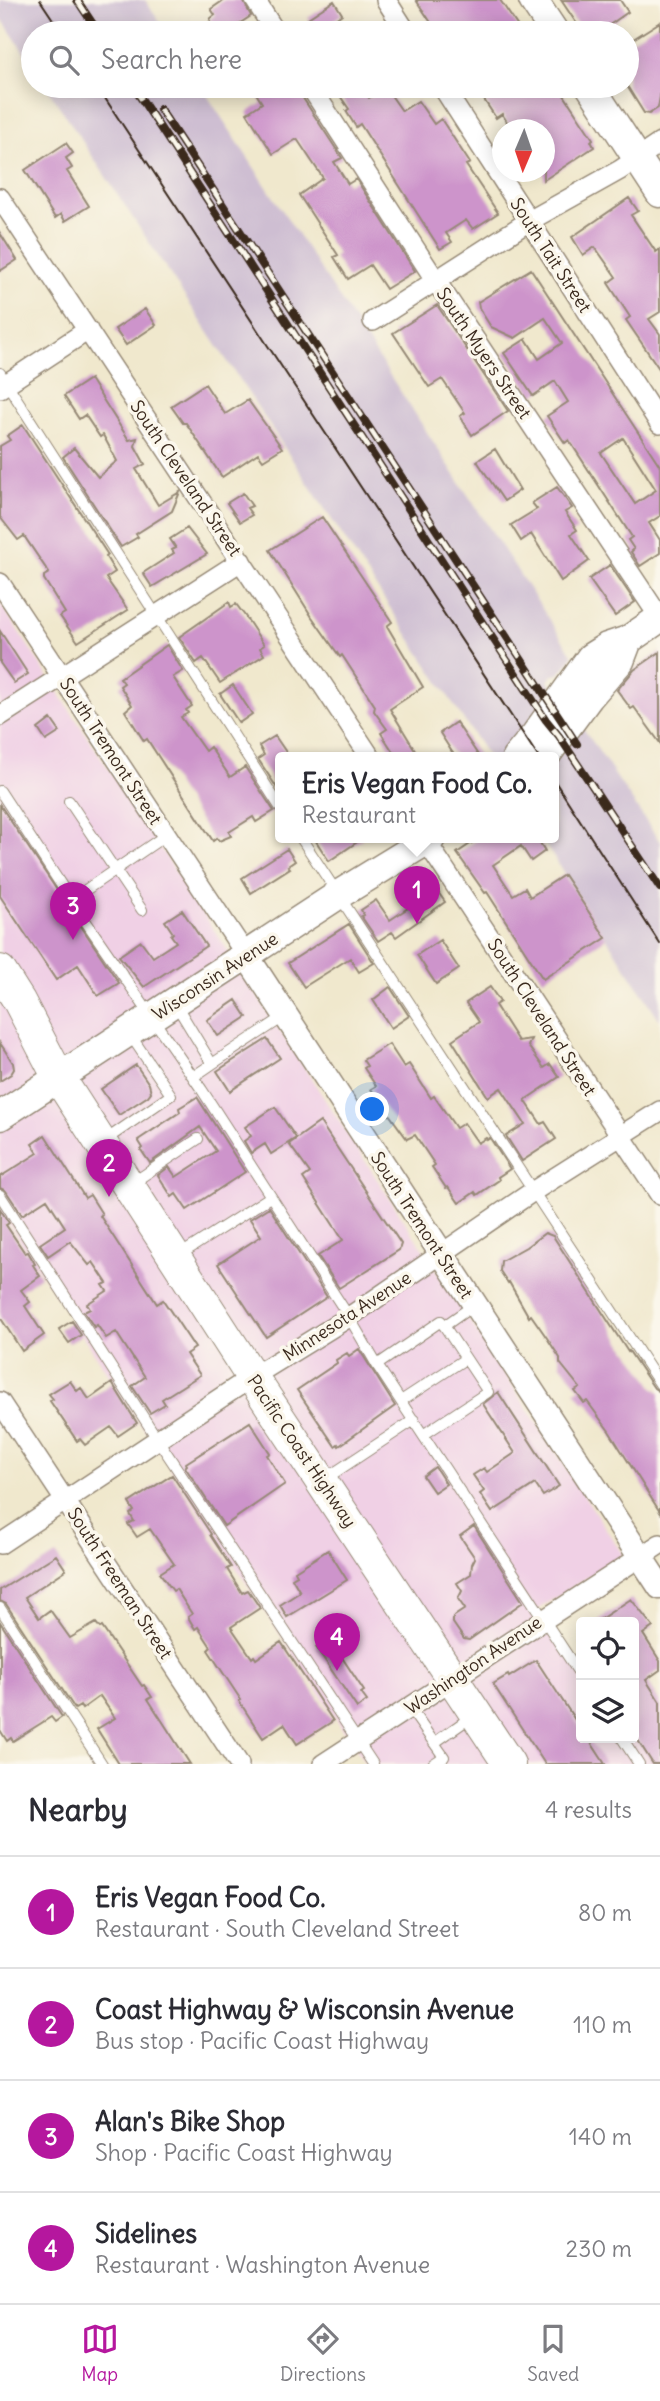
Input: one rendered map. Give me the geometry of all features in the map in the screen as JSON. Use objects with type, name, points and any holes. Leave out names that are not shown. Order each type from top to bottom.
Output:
[{"type":"main road","points":[[533,0],[547,21]]},
{"type":"main road","points":[[601,98],[649,151],[660,193]]},
{"type":"main road","points":[[521,752],[591,657],[607,647],[628,640],[660,618]]},
{"type":"main road","points":[[548,752],[589,697],[620,661],[628,640]]},
{"type":"main road","name":"Wisconsin Avenue","points":[[0,1116],[421,843]]},
{"type":"main road","points":[[0,971],[19,1001],[59,1078]]},
{"type":"main road","name":"Pacific Coast Highway","points":[[59,1078],[509,1764]]},
{"type":"street","points":[[255,0],[268,21]]},
{"type":"street","points":[[386,0],[399,21]]},
{"type":"street","name":"South Myers Street","points":[[318,98],[660,618]]},
{"type":"street","name":"South Tait Street","points":[[450,98],[660,424]]},
{"type":"street","points":[[373,321],[529,221],[649,151]]},
{"type":"street","name":"South Cleveland Street","points":[[0,198],[367,752]]},
{"type":"street","points":[[2,382],[88,330]]},
{"type":"street","points":[[2,711],[62,676],[241,561]]},
{"type":"street","name":"South Tremont Street","points":[[0,583],[474,1305],[650,1550],[660,1587]]},
{"type":"street","name":"South Cleveland Street","points":[[430,843],[660,1195]]},
{"type":"street","name":"Minnesota Avenue","points":[[0,1544],[349,1317],[532,1192],[660,1111]]},
{"type":"street","name":"South Freeman Street","points":[[0,1402],[239,1764]]},
{"type":"street","name":"Washington Avenue","points":[[323,1764],[650,1550]]},
{"type":"lane","points":[[2,382],[275,798]]},
{"type":"lane","points":[[0,792],[71,900],[212,1064]]},
{"type":"lane","points":[[69,801],[142,910]]},
{"type":"lane","points":[[71,900],[166,835]]},
{"type":"lane","points":[[304,843],[660,1384]]},
{"type":"lane","points":[[163,1010],[193,1077],[349,1317],[377,1365],[576,1668]]},
{"type":"lane","points":[[193,1077],[285,1016]]},
{"type":"lane","points":[[99,1140],[171,1095],[128,1032]]},
{"type":"lane","points":[[129,1186],[198,1139]]},
{"type":"lane","points":[[0,1195],[158,1440],[373,1764]]},
{"type":"lane","points":[[175,1258],[270,1197]]},
{"type":"lane","points":[[444,1326],[474,1305]]},
{"type":"lane","points":[[377,1365],[441,1321],[488,1392],[424,1435]]},
{"type":"lane","points":[[401,1401],[465,1359]]},
{"type":"lane","points":[[321,1481],[414,1420]]},
{"type":"lane","points":[[0,1608],[102,1764]]},
{"type":"lane","points":[[409,1707],[444,1757],[433,1764]]},
{"type":"lane","points":[[434,1743],[475,1713]]},
{"type":"lane","points":[[625,1743],[639,1764]]},
{"type":"shaded area","points":[[0,0],[145,0],[159,21],[21,21],[21,48],[0,16]]},
{"type":"shaded area","points":[[54,98],[209,98],[573,656],[559,674],[552,675],[548,681],[660,842],[660,1020],[544,843],[559,843],[559,752],[485,752]]},
{"type":"shaded area","points":[[0,603],[623,1555],[538,1609],[576,1668],[576,1743],[639,1743],[639,1731],[660,1716],[660,1764],[366,1764],[0,1211]]},
{"type":"building","points":[[224,0],[243,0],[251,16],[243,21],[211,21],[215,15],[211,9]]},
{"type":"building","points":[[416,0],[500,0],[514,21],[430,21]]},
{"type":"building","points":[[561,0],[620,0],[628,12],[615,21],[575,21]]},
{"type":"building","points":[[334,1],[342,14],[335,21],[310,21],[308,18]]},
{"type":"building","points":[[660,22],[660,97],[658,108],[649,114],[644,113],[635,98],[639,98],[639,35]]},
{"type":"building","points":[[259,98],[303,98],[342,158],[334,162],[348,184],[356,179],[415,271],[386,289],[370,265],[348,279],[334,257],[338,255],[299,195],[323,178],[297,139],[273,154],[247,113],[262,103]]},
{"type":"building","points":[[341,98],[393,98],[402,111],[418,101],[434,124],[441,119],[470,163],[466,165],[498,213],[473,229],[466,220],[446,233],[452,242],[440,249],[360,124],[356,127],[346,111],[349,109]]},
{"type":"building","points":[[483,98],[566,98],[593,139],[591,141],[594,147],[555,173],[555,119],[505,119],[502,114],[496,118]]},
{"type":"building","points":[[66,143],[73,153],[66,158],[72,168],[67,171],[89,206],[65,221],[61,214],[55,218],[25,170]]},
{"type":"building","points":[[629,198],[638,211],[631,215],[656,252],[660,249],[660,312],[649,319],[660,334],[660,370],[626,320],[630,317],[608,283],[616,277],[595,247],[583,255],[572,237]]},
{"type":"building","points":[[0,233],[17,260],[0,271]]},
{"type":"building","points":[[531,269],[660,466],[660,516],[649,523],[660,540],[660,553],[640,566],[631,552],[634,549],[628,540],[632,537],[569,440],[565,443],[547,416],[568,402],[555,381],[533,396],[504,353],[526,339],[539,359],[562,343],[545,318],[515,338],[491,327],[478,302]],"holes":[[[623,438],[656,490],[635,504],[601,453]]]},
{"type":"building","points":[[437,305],[508,411],[472,435],[460,416],[465,413],[442,379],[429,387],[393,333]]},
{"type":"building","points":[[145,309],[156,325],[126,345],[115,329]]},
{"type":"building","points":[[90,379],[129,440],[137,438],[135,446],[145,464],[136,469],[158,505],[180,492],[172,511],[121,547],[63,457],[74,448],[98,477],[117,461],[103,435],[100,437],[85,415],[79,419],[64,396]]},
{"type":"building","points":[[205,384],[225,414],[248,400],[282,448],[263,460],[258,453],[222,477],[186,423],[183,423],[171,406]]},
{"type":"building","points":[[23,425],[108,555],[106,557],[115,572],[106,578],[128,610],[78,642],[60,616],[65,613],[44,579],[49,573],[24,536],[18,540],[0,517],[0,446],[10,440],[7,436]]},
{"type":"building","points":[[495,449],[520,490],[504,501],[477,461]]},
{"type":"building","points":[[557,487],[572,508],[565,512],[577,530],[571,534],[589,561],[561,581],[531,534],[521,541],[511,525],[537,509],[532,503]]},
{"type":"building","points":[[243,493],[252,506],[247,508],[252,515],[240,522],[227,503]]},
{"type":"building","points":[[322,517],[392,622],[387,626],[423,687],[390,709],[416,752],[393,752],[381,733],[387,729],[374,711],[375,706],[342,655],[340,657],[312,617],[270,550]]},
{"type":"building","points":[[187,528],[207,554],[152,587],[143,573],[174,553],[172,550],[176,548],[170,539]]},
{"type":"building","points":[[610,565],[635,602],[615,616],[589,579]]},
{"type":"building","points":[[229,602],[231,607],[236,604],[245,616],[264,645],[260,648],[264,655],[220,683],[203,658],[196,663],[179,637]]},
{"type":"building","points":[[0,631],[28,674],[14,683],[0,663]]},
{"type":"building","points":[[167,645],[183,671],[173,677],[192,706],[186,710],[188,713],[181,717],[205,751],[210,747],[230,777],[245,767],[274,811],[256,822],[253,817],[229,832],[231,836],[219,841],[217,838],[213,841],[147,739],[144,741],[125,711],[132,705],[120,686],[124,683],[120,678]]},
{"type":"building","points":[[660,652],[660,743],[634,707],[631,709],[617,690],[634,670]]},
{"type":"building","points":[[233,685],[252,714],[239,723],[220,694]]},
{"type":"building","points":[[51,719],[60,732],[46,741],[38,729]]},
{"type":"building","points":[[456,722],[476,752],[452,752],[440,733]]},
{"type":"building","points":[[275,736],[286,752],[275,752],[275,785],[258,759],[264,755],[259,746]]},
{"type":"building","points":[[0,805],[119,983],[98,996],[78,965],[56,980],[0,896]]},
{"type":"building","points":[[317,843],[356,843],[329,861]]},
{"type":"building","points":[[472,843],[540,843],[545,851],[531,861],[521,846],[493,865],[513,895],[525,888],[530,897],[564,875],[606,938],[543,979],[487,892],[485,893],[457,853]]},
{"type":"building","points":[[287,849],[295,861],[288,866],[290,868],[251,893],[242,878]]},
{"type":"building","points":[[426,875],[445,902],[396,937],[392,932],[378,941],[361,916],[364,915],[361,910],[376,900],[390,920],[417,902],[407,888]]},
{"type":"building","points":[[182,910],[206,946],[144,987],[119,956],[141,941],[153,957],[176,942],[165,921]]},
{"type":"building","points":[[349,924],[374,963],[359,972],[350,958],[304,987],[288,963]]},
{"type":"building","points":[[440,940],[459,969],[436,984],[417,955]]},
{"type":"building","points":[[390,987],[409,1016],[391,1028],[373,1000]]},
{"type":"building","points":[[490,987],[500,1002],[495,1005],[518,1041],[531,1039],[528,1046],[544,1068],[550,1064],[559,1077],[525,1100],[541,1124],[545,1122],[556,1139],[522,1161],[506,1136],[525,1124],[501,1088],[488,1097],[452,1040],[479,1022],[466,1003]]},
{"type":"building","points":[[236,1000],[247,1017],[218,1036],[207,1020]]},
{"type":"building","points":[[267,1039],[280,1058],[230,1091],[217,1071]]},
{"type":"building","points":[[0,1043],[14,1069],[0,1081]]},
{"type":"building","points":[[389,1044],[404,1067],[409,1064],[431,1098],[434,1096],[456,1128],[464,1123],[478,1143],[490,1138],[510,1169],[498,1177],[499,1180],[459,1203],[448,1187],[446,1188],[432,1167],[435,1165],[415,1135],[407,1139],[371,1089],[376,1086],[364,1068],[367,1066],[363,1060]]},
{"type":"building","points":[[136,1065],[149,1084],[151,1092],[119,1115],[101,1089]]},
{"type":"building","points":[[197,1097],[245,1172],[187,1210],[176,1194],[172,1197],[158,1175],[169,1167],[176,1177],[216,1151],[200,1127],[150,1163],[138,1140],[180,1112],[179,1108]]},
{"type":"building","points":[[275,1107],[296,1138],[271,1154],[265,1144],[251,1153],[244,1141],[251,1136],[245,1127]]},
{"type":"building","points":[[320,1122],[401,1244],[399,1250],[339,1288],[318,1256],[343,1240],[303,1178],[310,1173],[289,1144]]},
{"type":"building","points":[[45,1135],[85,1198],[90,1195],[102,1214],[100,1216],[157,1304],[163,1300],[195,1348],[186,1354],[200,1375],[162,1399],[165,1404],[150,1413],[132,1386],[145,1377],[116,1332],[106,1338],[84,1312],[90,1309],[87,1304],[107,1291],[103,1285],[107,1283],[93,1262],[89,1265],[70,1241],[48,1256],[40,1244],[65,1227],[47,1199],[22,1215],[6,1191],[0,1188],[0,1177],[38,1153],[32,1144]]},
{"type":"building","points":[[269,1207],[327,1297],[266,1337],[218,1264],[261,1236],[250,1219]]},
{"type":"building","points":[[0,1209],[9,1223],[6,1225],[25,1253],[28,1252],[40,1276],[21,1290],[30,1302],[25,1306],[44,1335],[22,1351],[0,1317]]},
{"type":"building","points":[[545,1233],[553,1236],[628,1352],[654,1388],[660,1392],[660,1512],[609,1431],[587,1401],[584,1403],[575,1391],[580,1388],[560,1363],[560,1358],[547,1338],[531,1315],[529,1317],[500,1271],[501,1261]]},
{"type":"building","points":[[72,1321],[81,1335],[69,1343],[59,1329]]},
{"type":"building","points":[[359,1349],[395,1406],[339,1446],[335,1446],[297,1390],[337,1363],[336,1360]]},
{"type":"building","points":[[70,1381],[77,1391],[81,1388],[89,1399],[112,1383],[137,1423],[118,1436],[111,1427],[85,1445],[80,1439],[77,1441],[50,1401],[53,1399],[49,1394]]},
{"type":"building","points":[[498,1392],[559,1486],[543,1496],[535,1484],[492,1512],[480,1494],[484,1491],[473,1475],[484,1468],[487,1472],[515,1453],[483,1404]]},
{"type":"building","points":[[250,1422],[270,1453],[267,1455],[285,1484],[224,1526],[185,1467],[186,1463]]},
{"type":"building","points":[[435,1467],[446,1484],[434,1492],[423,1476]]},
{"type":"building","points":[[172,1475],[231,1567],[227,1569],[242,1593],[248,1590],[260,1608],[231,1627],[252,1658],[254,1656],[256,1659],[281,1642],[333,1721],[297,1744],[284,1724],[263,1738],[208,1650],[211,1647],[188,1617],[192,1614],[176,1589],[173,1591],[160,1573],[174,1564],[150,1529],[137,1537],[128,1524],[134,1521],[130,1514],[134,1511],[129,1503]]},
{"type":"building","points":[[474,1526],[523,1602],[469,1640],[464,1639],[453,1623],[453,1617],[465,1609],[458,1599],[462,1591],[457,1583],[471,1574],[475,1558],[460,1536]]},
{"type":"building","points":[[328,1550],[347,1580],[287,1617],[280,1605],[300,1592],[292,1578],[297,1575],[295,1571]]},
{"type":"building","points":[[56,1555],[66,1570],[25,1597],[39,1618],[50,1610],[70,1638],[96,1623],[102,1627],[152,1697],[148,1699],[190,1764],[119,1764],[97,1729],[115,1718],[100,1696],[82,1709],[80,1706],[75,1709],[6,1604],[0,1601],[0,1590]]},
{"type":"building","points":[[631,1599],[653,1627],[643,1634],[660,1661],[660,1670],[646,1680],[660,1702],[660,1764],[653,1764],[639,1742],[639,1617],[604,1617]]},
{"type":"building","points":[[0,1622],[62,1717],[55,1722],[51,1717],[13,1741],[11,1738],[7,1741],[0,1730]]},
{"type":"building","points":[[327,1641],[332,1649],[335,1647],[364,1691],[361,1693],[367,1701],[357,1708],[316,1647]]},
{"type":"building","points":[[536,1660],[576,1721],[576,1743],[591,1743],[605,1764],[545,1764],[493,1684],[508,1675],[509,1677]]},
{"type":"tram line","points":[[40,0],[54,21]]},
{"type":"tram line","points":[[105,98],[535,752]]},
{"type":"tram line","points":[[559,788],[660,944]]},
{"type":"railway","points":[[77,0],[91,21]]},
{"type":"railway","points":[[141,98],[546,720],[660,888]]},
{"type":"railway","points":[[160,109],[577,744]]},
{"type":"place","name":"Eris Vegan Food Co.","points":[[417,924]]},
{"type":"place","name":"Alan's Bike Shop","points":[[73,940]]},
{"type":"place","name":"Coast Highway & Wisconsin Avenue","points":[[109,1197]]},
{"type":"place","name":"Sidelines","points":[[337,1671]]}]
